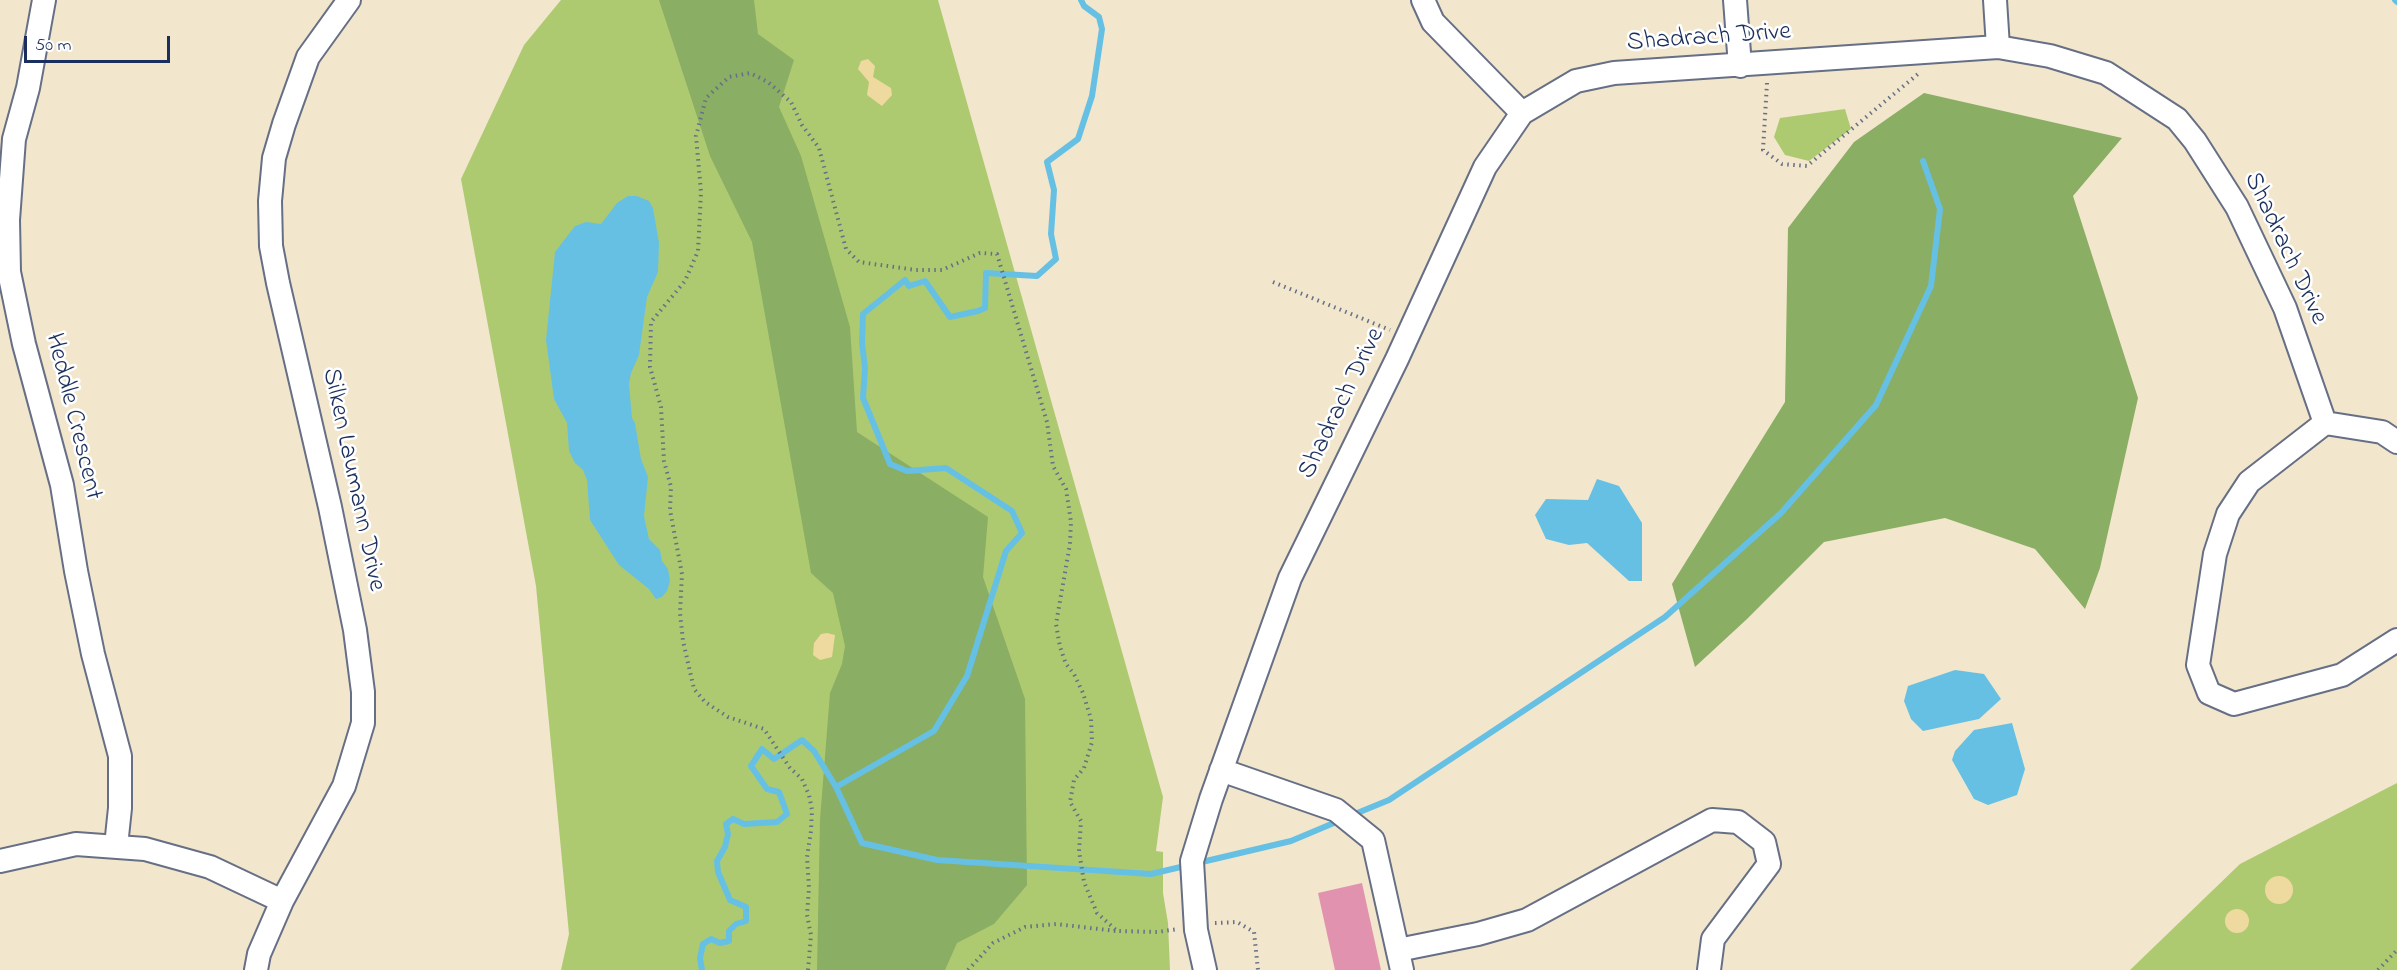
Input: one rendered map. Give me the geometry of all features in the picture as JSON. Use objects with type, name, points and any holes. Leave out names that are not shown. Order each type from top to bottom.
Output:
[{"type":"street","name":"Heddle Crescent","points":[[44,0],[28,88],[14,139],[8,220],[9,272],[24,344],[62,485],[93,654],[120,756],[120,808],[116,846]]},
{"type":"street","name":"Silken Laumann Drive","points":[[256,970],[259,954],[282,901],[344,786],[363,723],[363,692],[355,630],[330,507],[278,283],[271,246],[270,201],[274,158],[308,57],[349,0]]},
{"type":"street","points":[[1423,0],[1433,22],[1522,113]]},
{"type":"street","points":[[1735,0],[1740,66]]},
{"type":"street","points":[[1995,0],[1998,47]]},
{"type":"street","name":"Shadrach Drive","points":[[1205,970],[1196,930],[1192,861],[1221,770],[1290,578],[1407,338],[1485,167],[1522,113],[1575,81],[1614,73],[1998,47],[2050,56],[2106,73],[2177,119],[2195,141],[2238,207],[2285,308],[2325,423]]},
{"type":"street","points":[[2397,442],[2382,432],[2325,423],[2249,482],[2228,514],[2215,554],[2198,665],[2209,693],[2234,704],[2342,675],[2397,640]]},
{"type":"street","points":[[1221,770],[1336,810],[1373,840],[1400,960],[1527,920],[1712,820],[1738,822],[1764,842],[1768,864],[1713,939],[1709,970]]},
{"type":"street","points":[[0,861],[76,844],[145,849],[188,859],[210,867],[282,901]]},
{"type":"path","points":[[1768,64],[1767,120],[1763,150],[1782,164],[1807,166],[1920,72]]},
{"type":"path","points":[[808,970],[811,936],[807,915],[809,888],[807,857],[812,810],[809,795],[802,779],[790,768],[764,729],[728,717],[705,702],[694,689],[683,641],[680,613],[682,574],[670,510],[671,487],[664,461],[661,407],[650,367],[651,322],[686,281],[698,251],[701,192],[696,136],[706,98],[729,77],[750,73],[768,82],[791,102],[802,125],[819,148],[846,249],[859,262],[916,270],[942,270],[980,253],[997,254],[1047,422],[1053,466],[1066,489],[1071,522],[1070,544],[1056,624],[1063,656],[1083,693],[1091,719],[1092,742],[1084,768],[1074,780],[1070,802],[1081,821],[1080,856],[1084,882]]},
{"type":"path","points":[[1273,282],[1407,338]]},
{"type":"path","points":[[968,970],[993,943],[1025,927],[1056,924],[1117,931]]},
{"type":"path","points":[[2378,970],[2397,950]]},
{"type":"green space","points":[[561,0],[938,0],[1163,797],[1156,851],[1163,852],[1163,893],[1168,923],[1170,970],[561,970],[569,934],[536,586],[461,179],[524,45]]},
{"type":"green space","points":[[659,0],[754,0],[758,34],[794,60],[779,107],[801,156],[850,327],[857,432],[988,517],[983,577],[1025,699],[1027,885],[994,924],[957,943],[945,970],[817,970],[820,820],[830,693],[842,664],[845,646],[833,593],[811,573],[752,242],[710,156]]},
{"type":"green space","points":[[1924,93],[2122,138],[2073,196],[2138,398],[2100,568],[2085,609],[2035,549],[1945,518],[1824,542],[1695,667],[1672,584],[1785,402],[1788,228],[1854,142]]},
{"type":"green space","points":[[1845,109],[1851,129],[1809,161],[1785,155],[1774,137],[1780,118]]},
{"type":"green space","points":[[2397,783],[2397,970],[2130,970],[2240,864]]},
{"type":"sand","points":[[868,59],[875,66],[873,77],[891,88],[892,95],[882,106],[867,95],[869,82],[858,69],[861,61]]},
{"type":"sand","points":[[821,634],[835,635],[832,657],[820,660],[813,655],[814,643]]},
{"type":"sand","points":[[2279,876],[2289,880],[2293,890],[2289,900],[2279,904],[2269,900],[2265,890],[2269,880]]},
{"type":"sand","points":[[2237,909],[2245,913],[2249,921],[2245,929],[2237,933],[2229,929],[2225,921],[2229,913]]},
{"type":"water","points":[[628,196],[637,196],[649,201],[653,208],[659,243],[658,272],[647,297],[639,355],[629,384],[632,418],[635,423],[641,459],[648,477],[644,516],[649,539],[660,550],[670,581],[667,591],[662,597],[656,599],[649,589],[619,565],[590,520],[587,480],[583,470],[575,463],[569,451],[567,423],[554,399],[546,340],[555,252],[575,226],[586,222],[601,224],[617,203]]},
{"type":"water","points":[[1597,479],[1619,486],[1642,523],[1642,581],[1629,581],[1587,543],[1569,545],[1546,539],[1535,515],[1546,499],[1588,500]]},
{"type":"water","points":[[1955,670],[1984,674],[2001,699],[1979,719],[1923,731],[1911,719],[1904,701],[1908,686]]},
{"type":"water","points":[[2012,723],[2025,769],[2017,795],[1988,805],[1974,799],[1952,760],[1955,751],[1974,730]]},
{"type":"building","points":[[1362,883],[1381,970],[1335,970],[1318,893]]},
{"type":"waterway","points":[[836,787],[934,731],[967,676],[1006,551],[1022,533],[1012,511],[946,468],[907,471],[890,464],[863,398],[865,368],[862,343],[863,314],[905,280],[909,286],[925,281],[950,317],[978,311],[985,308],[986,273],[1037,276],[1056,259],[1051,234],[1054,190],[1047,162],[1078,139],[1092,96],[1102,29],[1099,17],[1084,6],[1081,0]]},
{"type":"waterway","points":[[1350,816],[1389,800],[1665,617],[1781,513],[1876,405],[1931,286],[1940,209],[1923,161]]},
{"type":"waterway","points":[[702,970],[700,958],[703,944],[711,939],[720,943],[729,941],[729,931],[736,924],[746,921],[746,907],[730,900],[718,872],[717,861],[725,847],[728,834],[726,824],[733,819],[744,824],[777,822],[787,814],[779,792],[767,789],[751,766],[762,749],[774,759],[802,740],[814,751],[836,787],[862,843],[937,860],[1151,874],[1291,841],[1341,820]]}]
